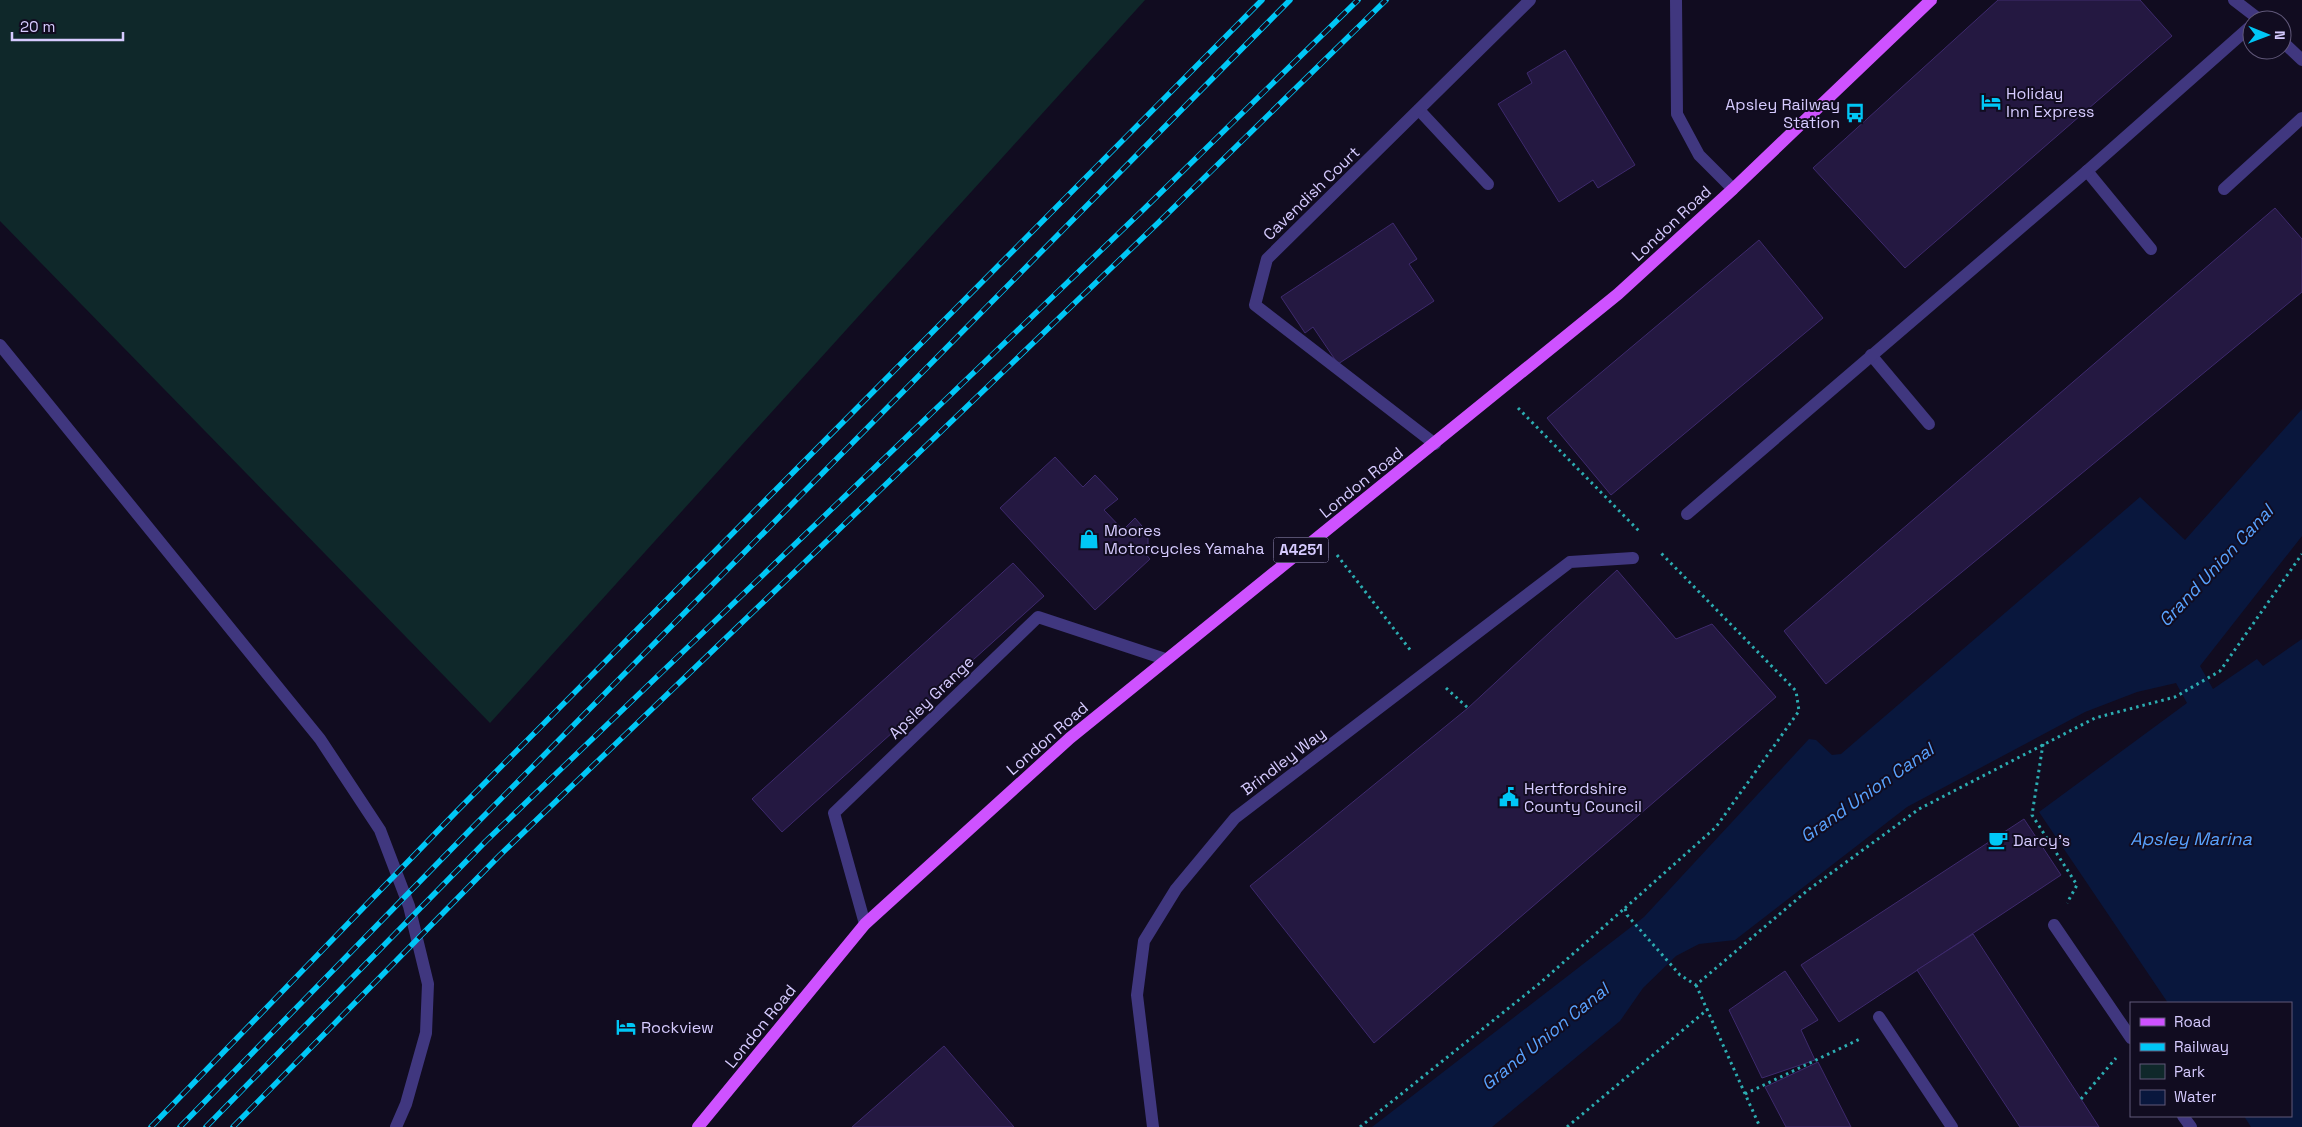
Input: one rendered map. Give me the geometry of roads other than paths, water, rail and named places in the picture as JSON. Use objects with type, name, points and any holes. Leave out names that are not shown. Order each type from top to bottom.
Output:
[{"type":"main road","name":"London Road","points":[[698,1127],[865,924],[1070,738],[1165,659],[1435,444],[1499,388],[1618,294],[1733,189],[1931,0]]},
{"type":"street","name":"Cavendish Court","points":[[1435,444],[1255,305],[1267,259],[1530,0]]},
{"type":"street","points":[[1676,0],[1678,114],[1699,155],[1733,189]]},
{"type":"street","points":[[2234,0],[2245,10]]},
{"type":"street","points":[[1686,514],[2087,171],[2242,34]]},
{"type":"street","points":[[2292,50],[2302,60]]},
{"type":"street","points":[[1419,110],[1488,184]]},
{"type":"street","points":[[2224,189],[2302,118]]},
{"type":"street","points":[[2087,171],[2151,249]]},
{"type":"street","points":[[0,345],[320,739],[380,830],[409,906],[428,984],[426,1033],[406,1104],[396,1127]]},
{"type":"street","points":[[1871,355],[1929,424]]},
{"type":"street","name":"Brindley Way","points":[[1153,1127],[1137,995],[1144,941],[1176,889],[1235,818],[1570,562],[1633,558]]},
{"type":"street","name":"Apsley Grange","points":[[865,924],[834,813],[1038,617],[1165,659]]},
{"type":"street","points":[[2054,925],[2130,1037]]},
{"type":"street","points":[[1882,1022],[1952,1127]]},
{"type":"water","points":[[2302,409],[2302,536],[2200,666],[2213,689],[2257,659],[2263,666],[2302,639],[2302,1127],[2251,1127],[2245,1117],[2292,1117],[2292,1002],[2167,1002],[2039,812],[2187,703],[2176,683],[2137,692],[2085,712],[1907,807],[1735,940],[1699,944],[1676,956],[1643,988],[1620,1021],[1492,1127],[1372,1127],[1644,917],[1809,739],[1816,740],[1832,755],[1841,754],[2140,497],[2185,540]]},
{"type":"railway","points":[[151,1127],[457,811],[1262,0]]},
{"type":"railway","points":[[180,1127],[474,826],[1290,0]]},
{"type":"railway","points":[[206,1127],[486,841],[1144,209],[1358,0]]},
{"type":"railway","points":[[233,1127],[500,855],[1158,223],[1386,0]]},
{"type":"place","name":"Holiday Inn Express","points":[[1991,102]]},
{"type":"place","name":"Apsley Railway Station","points":[[1855,113]]},
{"type":"place","name":"Moores Motorcycles Yamaha","points":[[1089,539]]},
{"type":"place","name":"Hertfordshire County Council","points":[[1509,797]]},
{"type":"place","name":"Darcy's","points":[[1998,840]]},
{"type":"place","name":"Rockview","points":[[626,1027]]},
{"type":"water label","name":"Grand Union Canal","points":[[2216,566]]},
{"type":"water label","name":"Grand Union Canal","points":[[1867,793]]},
{"type":"water label","name":"Apsley Marina","points":[[2191,839]]},
{"type":"water label","name":"Grand Union Canal","points":[[1545,1037]]}]
